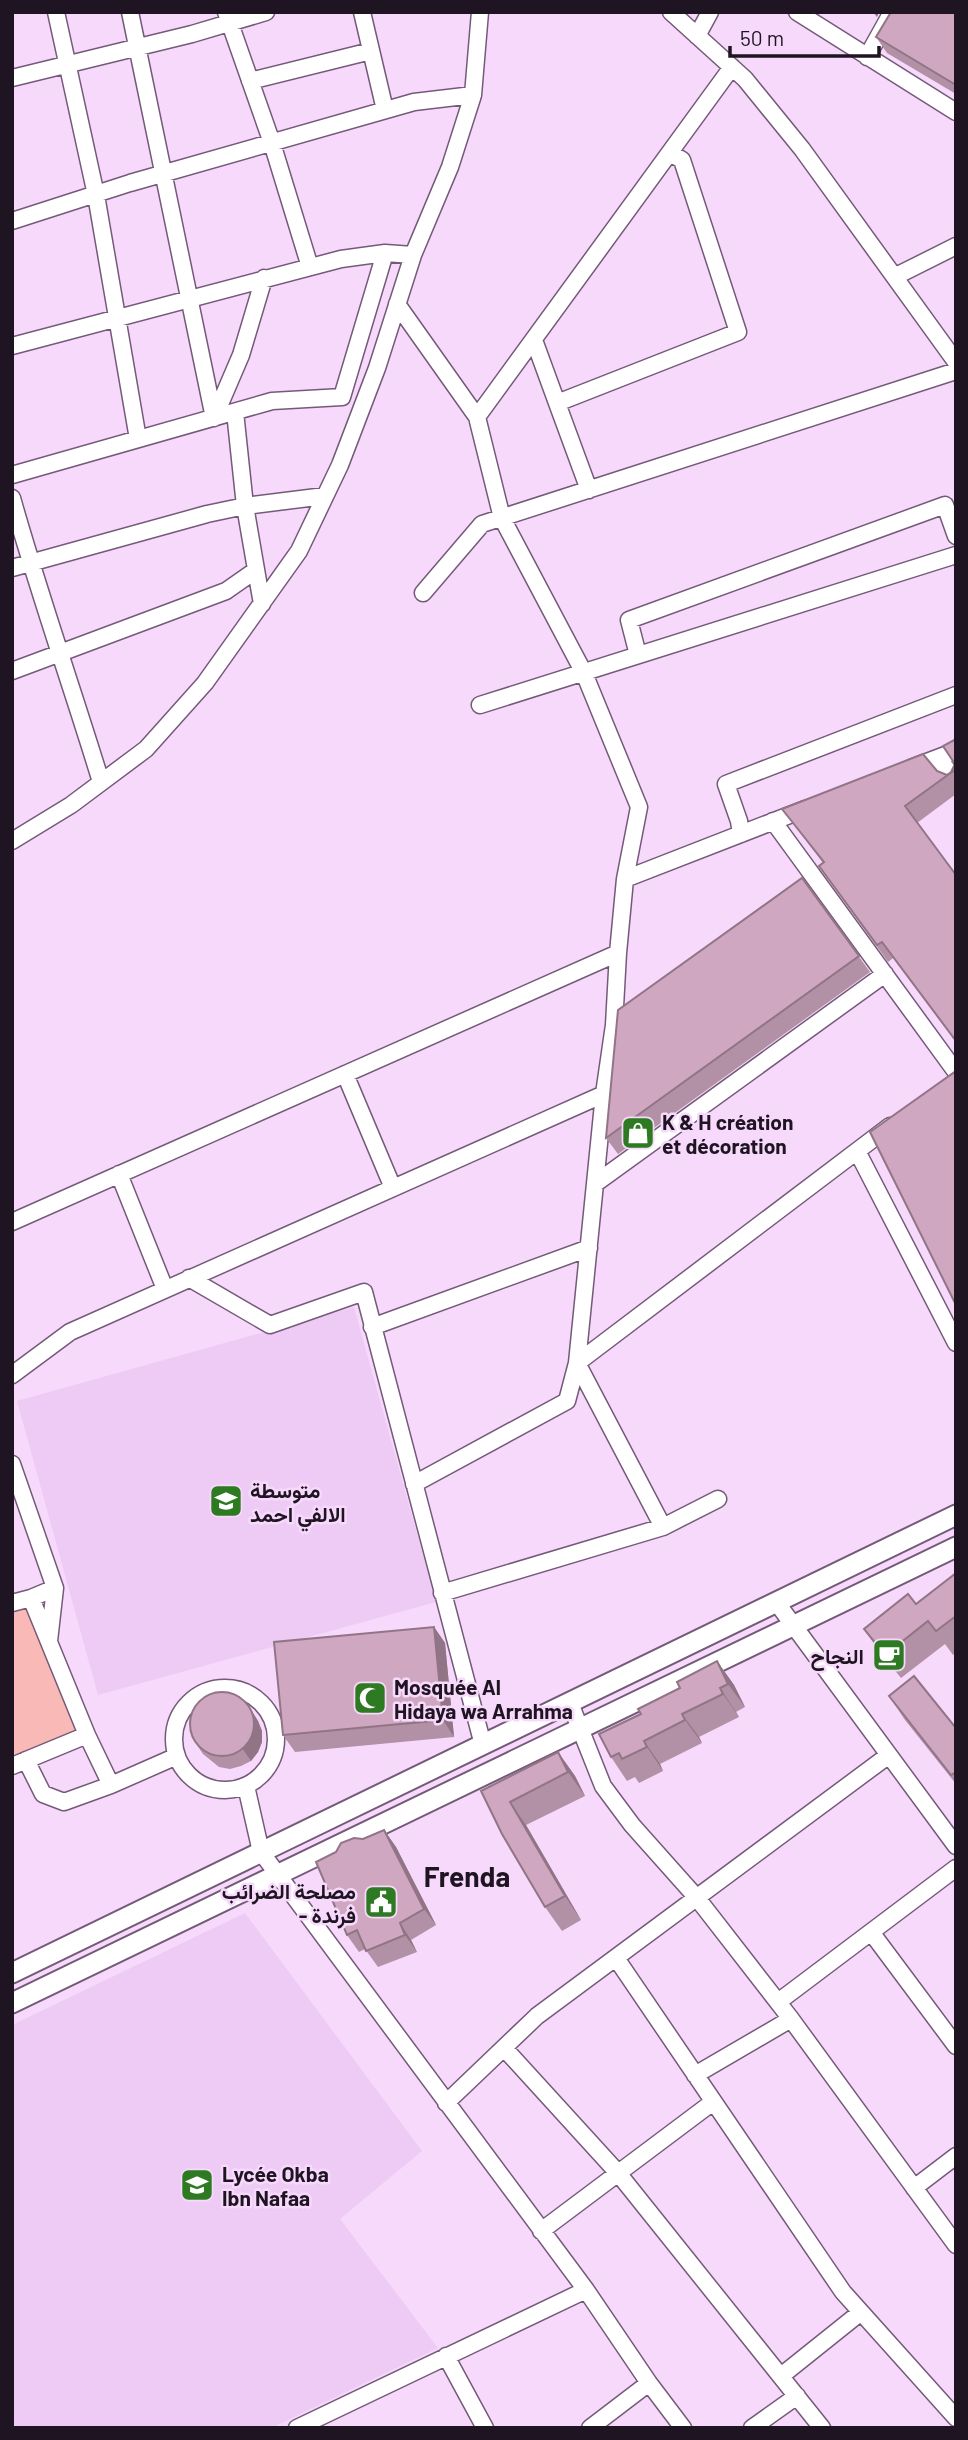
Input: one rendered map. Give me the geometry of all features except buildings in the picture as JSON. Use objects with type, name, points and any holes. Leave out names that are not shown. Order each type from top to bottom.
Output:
[{"type":"street","points":[[56,12],[96,194],[138,439]]},
{"type":"street","points":[[130,12],[165,174],[187,298],[214,418]]},
{"type":"street","points":[[12,78],[138,47],[228,18],[266,12]]},
{"type":"street","points":[[362,12],[385,110]]},
{"type":"street","points":[[12,841],[71,805],[145,749],[205,683],[299,551],[340,465],[377,368],[413,255],[450,167],[473,95],[480,12]]},
{"type":"street","points":[[671,12],[745,79],[803,149],[956,362]]},
{"type":"street","points":[[697,36],[710,12]]},
{"type":"street","points":[[797,12],[956,112]]},
{"type":"street","points":[[867,57],[892,12]]},
{"type":"street","points":[[228,18],[272,143],[310,267]]},
{"type":"street","points":[[250,81],[371,51]]},
{"type":"street","points":[[477,417],[732,68]]},
{"type":"street","points":[[12,221],[414,102],[473,95]]},
{"type":"street","points":[[557,403],[738,332],[682,160],[670,153]]},
{"type":"street","points":[[896,276],[956,246]]},
{"type":"street","points":[[12,346],[341,259],[385,253],[413,255]]},
{"type":"street","points":[[12,475],[272,401],[342,397],[385,253]]},
{"type":"street","points":[[214,418],[241,355],[264,278]]},
{"type":"street","points":[[397,304],[477,417],[502,518],[584,673],[639,807],[625,879],[618,953],[620,1021],[604,1094],[576,1363],[567,1401],[414,1483]]},
{"type":"street","points":[[534,340],[589,490]]},
{"type":"street","points":[[423,593],[482,524],[956,371]]},
{"type":"street","points":[[235,412],[245,506],[262,604]]},
{"type":"street","points":[[12,568],[207,514],[326,495]]},
{"type":"street","points":[[12,498],[30,563],[101,782]]},
{"type":"street","points":[[638,655],[629,620],[945,505],[956,536]]},
{"type":"street","points":[[480,705],[956,555]]},
{"type":"street","points":[[12,671],[226,591],[256,570]]},
{"type":"street","points":[[741,834],[726,784],[956,695]]},
{"type":"street","points":[[900,772],[956,751]]},
{"type":"street","points":[[938,758],[956,781]]},
{"type":"street","points":[[625,879],[824,802]]},
{"type":"street","points":[[773,821],[807,879],[885,974],[952,1078]]},
{"type":"street","points":[[12,1222],[618,953]]},
{"type":"street","points":[[596,1183],[885,974]]},
{"type":"street","points":[[345,1074],[393,1188]]},
{"type":"street","points":[[12,1375],[70,1332],[604,1094]]},
{"type":"street","points":[[576,1363],[901,1118]]},
{"type":"street","points":[[858,1151],[956,1343]]},
{"type":"street","points":[[118,1174],[165,1289]]},
{"type":"street","points":[[372,1327],[589,1248]]},
{"type":"street","points":[[189,1278],[270,1325],[364,1293],[483,1745]]},
{"type":"street","points":[[576,1363],[663,1527]]},
{"type":"street","points":[[12,1464],[55,1587],[49,1641]]},
{"type":"street","points":[[442,1593],[663,1527],[718,1499]]},
{"type":"street","points":[[14,1967],[261,1852],[956,1516]]},
{"type":"street","points":[[12,2003],[956,1547]]},
{"type":"street","points":[[12,1604],[55,1587]]},
{"type":"street","points":[[31,1598],[111,1785]]},
{"type":"street","points":[[777,1603],[956,1846]]},
{"type":"street","points":[[231,1688],[247,1693],[261,1702],[271,1715],[276,1731],[276,1748],[270,1764],[260,1777],[246,1786],[229,1790],[213,1789],[197,1782],[185,1771],[177,1756],[174,1739],[177,1722],[185,1707],[198,1696],[214,1689],[231,1688]]},
{"type":"street","points":[[570,1703],[603,1786],[632,1825],[697,1898],[778,2002],[956,2245]]},
{"type":"street","points":[[88,1735],[19,1763],[43,1794],[64,1802],[177,1756]]},
{"type":"street","points":[[446,2103],[537,2016],[889,1755]]},
{"type":"street","points":[[246,1786],[261,1852],[586,2290],[683,2428]]},
{"type":"street","points":[[778,2002],[956,1868]]},
{"type":"street","points":[[872,1931],[956,2046]]},
{"type":"street","points":[[616,1958],[843,2291],[956,2418]]},
{"type":"street","points":[[695,2075],[791,2019]]},
{"type":"street","points":[[504,2048],[618,2173],[822,2428]]},
{"type":"street","points":[[541,2231],[713,2102]]},
{"type":"street","points":[[914,2188],[956,2157]]},
{"type":"street","points":[[297,2428],[586,2290]]},
{"type":"street","points":[[781,2376],[861,2312]]},
{"type":"street","points":[[446,2357],[485,2428]]},
{"type":"street","points":[[590,2428],[649,2383]]},
{"type":"street","points":[[752,2428],[797,2396]]},
{"type":"shaded area","name":"متوسطة الالفي احمد","points":[[354,1307],[436,1602],[98,1695],[17,1401]]},
{"type":"shaded area","points":[[29,1606],[80,1728],[15,1755],[12,1747],[12,1613]]},
{"type":"shaded area","name":"Lycée Okba Ibn Nafaa","points":[[245,1913],[422,2151],[340,2219],[438,2348],[271,2428],[12,2428],[12,2025]]},
{"type":"place","name":"K & H création et décoration","points":[[638,1133]]},
{"type":"place","name":"متوسطة الالفي احمد","points":[[226,1501]]},
{"type":"place","name":"النجاح","points":[[889,1655]]},
{"type":"place","name":"Mosquée Al Hidaya wa Arrahma","points":[[370,1698]]},
{"type":"place","name":"مصلحة الضرائب - فرندة","points":[[381,1902]]},
{"type":"place","name":"Lycée Okba Ibn Nafaa","points":[[197,2185]]},
{"type":"district","name":"Frenda","points":[[467,1876]]}]
